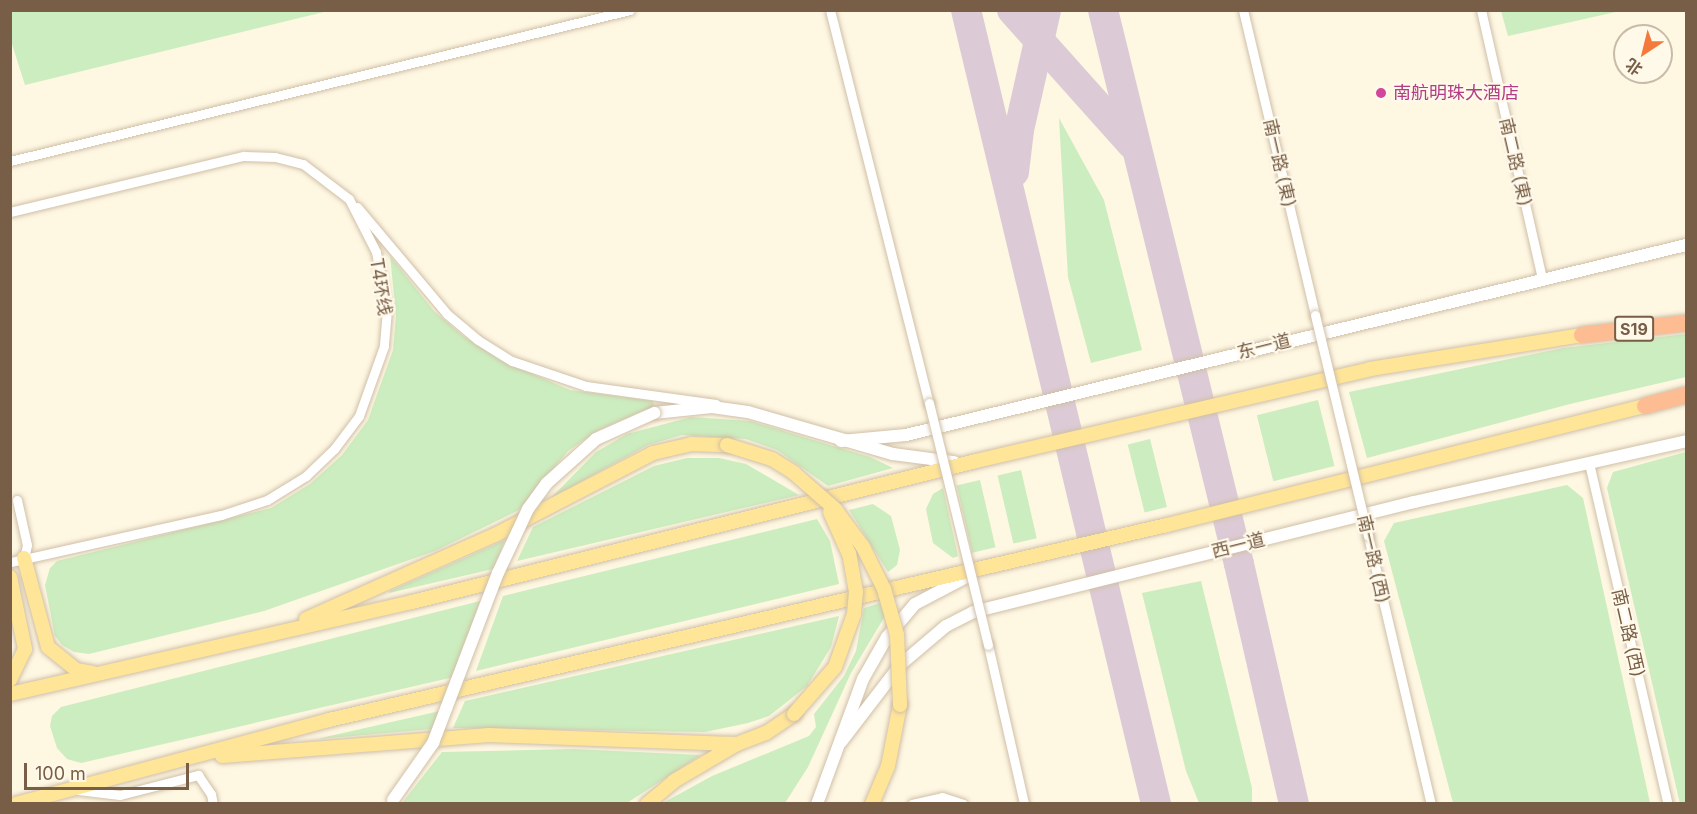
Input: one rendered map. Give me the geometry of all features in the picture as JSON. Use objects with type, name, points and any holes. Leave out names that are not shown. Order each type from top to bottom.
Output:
[{"type":"highway","points":[[1657,326],[1686,309]]},
{"type":"highway","name":"S19","points":[[1582,335],[1686,323]]},
{"type":"highway","points":[[1645,406],[1684,397]]},
{"type":"main road","points":[[10,694],[284,629],[424,600],[976,461],[1370,369],[1582,335]]},
{"type":"main road","points":[[16,804],[328,720],[985,568],[1645,406]]},
{"type":"main road","points":[[284,629],[495,535],[652,453],[691,444],[726,445],[772,459],[818,492],[850,527],[884,589],[897,635],[900,705],[888,766],[872,804]]},
{"type":"main road","points":[[647,804],[674,781],[737,744],[766,733],[794,714],[835,667],[854,614],[856,592],[849,554],[818,492]]},
{"type":"main road","points":[[17,560],[48,647],[76,670],[95,674]]},
{"type":"main road","points":[[10,577],[26,649],[10,680]]},
{"type":"main road","points":[[190,759],[489,735],[737,744]]},
{"type":"street","points":[[10,160],[630,10]]},
{"type":"street","points":[[830,10],[929,403],[1024,804]]},
{"type":"street","name":"南一路 (東)","points":[[1243,10],[1316,315]]},
{"type":"street","name":"南二路 (東)","points":[[1481,10],[1542,279]]},
{"type":"street","name":"T4环线","points":[[10,212],[244,156],[275,157],[303,164],[349,198],[376,252],[387,310],[384,346],[374,382],[359,416],[334,449],[306,476],[267,500],[220,515],[17,560]]},
{"type":"street","points":[[349,198],[447,314],[478,340],[512,361],[586,386],[682,396],[748,412],[841,441],[923,460],[976,461]]},
{"type":"street","name":"东一道","points":[[841,441],[906,435],[1686,244]]},
{"type":"street","name":"南一路 (西)","points":[[1316,315],[1431,804]]},
{"type":"street","points":[[391,802],[433,743],[498,573],[528,510],[547,483],[587,446],[624,423],[654,413],[712,407],[748,412]]},
{"type":"street","name":"西一道","points":[[842,742],[900,665],[946,626],[973,612],[1414,502],[1686,441]]},
{"type":"street","name":"南二路 (西)","points":[[1589,463],[1668,804]]},
{"type":"street","points":[[16,500],[27,544],[17,560]]},
{"type":"street","points":[[818,804],[863,679],[887,637],[915,604],[985,568]]},
{"type":"street","points":[[73,789],[120,795],[198,775],[211,794],[213,804]]},
{"type":"street","points":[[912,804],[942,797],[963,804]]},
{"type":"green space","points":[[1501,10],[1620,11],[1508,36]]},
{"type":"green space","points":[[10,11],[328,11],[25,85],[11,41]]},
{"type":"green space","points":[[1059,118],[1104,200],[1142,350],[1091,363],[1068,277]]},
{"type":"green space","points":[[390,256],[434,311],[463,336],[500,360],[570,390],[653,401],[654,406],[599,430],[568,451],[519,510],[435,551],[264,611],[89,654],[74,652],[62,645],[55,636],[45,585],[50,568],[57,561],[271,508],[310,484],[342,455],[368,420],[393,350],[396,315]]},
{"type":"green space","points":[[1686,334],[1686,377],[1570,404],[1367,458],[1349,392],[1563,348]]},
{"type":"green space","points":[[1318,400],[1334,466],[1273,481],[1257,415]]},
{"type":"green space","points":[[691,417],[750,421],[870,457],[893,468],[828,486],[777,450],[746,439],[682,435],[648,445],[551,498],[596,452],[627,434]]},
{"type":"green space","points":[[1150,439],[1167,507],[1145,512],[1128,445]]},
{"type":"green space","points":[[1686,452],[1686,803],[1680,804],[1607,488],[1613,472]]},
{"type":"green space","points":[[687,458],[719,458],[746,464],[799,495],[517,561],[533,527],[654,466]]},
{"type":"green space","points":[[1021,470],[1037,538],[1013,544],[998,475]]},
{"type":"green space","points":[[980,480],[996,547],[972,553],[957,485]]},
{"type":"green space","points":[[1567,485],[1583,498],[1650,803],[1453,803],[1384,541],[1394,523]]},
{"type":"green space","points":[[943,488],[958,556],[953,558],[933,543],[926,509],[933,494]]},
{"type":"green space","points":[[873,504],[891,516],[900,550],[897,565],[888,572],[849,510]]},
{"type":"green space","points":[[817,519],[830,541],[839,584],[476,671],[503,596]]},
{"type":"green space","points":[[505,540],[493,569],[389,593],[390,591]]},
{"type":"green space","points":[[1201,581],[1252,788],[1252,803],[1199,803],[1186,771],[1142,593]]},
{"type":"green space","points":[[480,601],[454,677],[81,763],[67,759],[57,748],[50,726],[52,716],[61,707]]},
{"type":"green space","points":[[880,603],[885,616],[851,673],[808,767],[785,803],[661,804],[712,776],[809,736],[816,727],[814,714],[844,676],[856,651],[864,608]]},
{"type":"green space","points":[[839,616],[831,647],[807,686],[769,716],[748,723],[705,732],[453,728],[465,701]]},
{"type":"green space","points":[[440,711],[432,729],[319,739],[321,738]]},
{"type":"green space","points":[[573,749],[701,755],[627,803],[402,803],[442,752]]},
{"type":"taxiway","points":[[966,10],[1156,804]]},
{"type":"taxiway","points":[[1012,10],[1132,144]]},
{"type":"taxiway","points":[[1014,172],[1019,130],[1046,10]]},
{"type":"taxiway","points":[[1103,10],[1239,564],[1294,804]]},
{"type":"place","name":"南航明珠大酒店","points":[[1381,93]]}]
